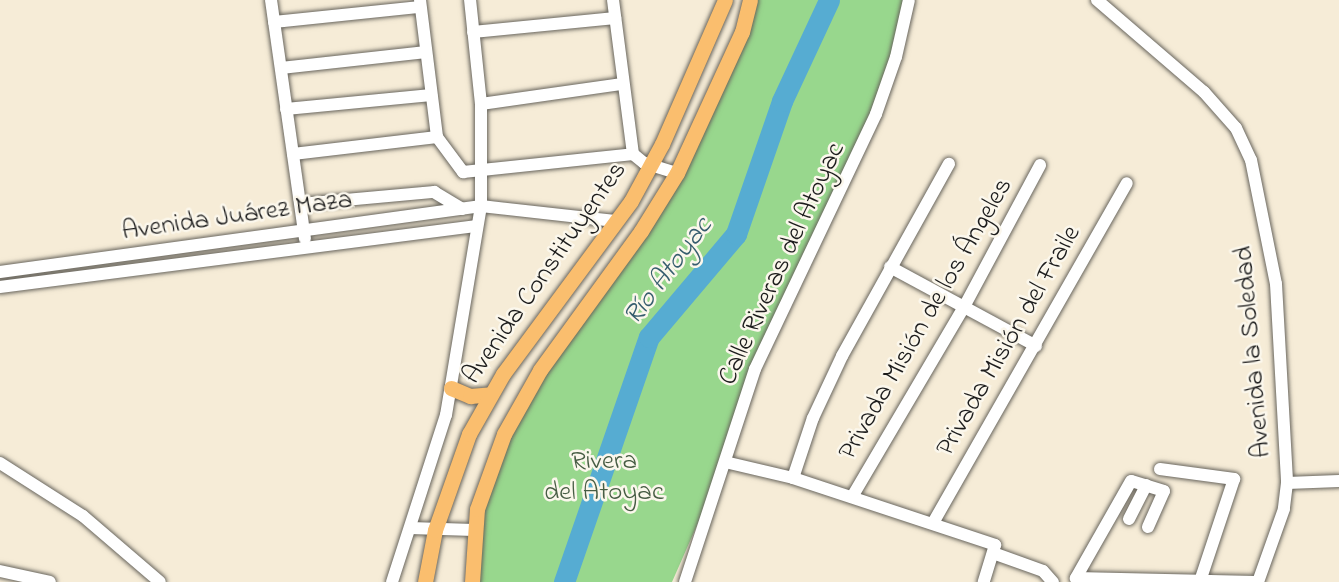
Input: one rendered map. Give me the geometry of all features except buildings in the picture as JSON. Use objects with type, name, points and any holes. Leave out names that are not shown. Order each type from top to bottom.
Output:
[{"type":"main road","name":"Avenida Constituyentes","points":[[425,582],[435,530],[469,434],[491,394],[615,221],[651,165],[725,0]]},
{"type":"main road","name":"Avenida Constituyentes","points":[[472,582],[474,530],[482,490],[509,425],[540,370],[641,231],[677,173],[742,32],[750,0]]},
{"type":"main road","points":[[615,221],[641,231]]},
{"type":"main road","points":[[451,388],[470,396],[491,394]]},
{"type":"street","points":[[271,0],[306,248]]},
{"type":"street","points":[[392,582],[451,388],[480,206],[481,104],[470,0]]},
{"type":"street","points":[[613,0],[621,84],[633,154]]},
{"type":"street","name":"Calle Riveras del Atoyac","points":[[685,582],[765,348],[876,114],[896,57],[909,0]]},
{"type":"street","name":"Avenida la Soledad","points":[[1097,0],[1204,92],[1236,128],[1251,160],[1276,284],[1287,483],[1284,509],[1256,582]]},
{"type":"street","points":[[274,22],[420,4],[437,137],[463,172],[633,154],[651,165],[677,173]]},
{"type":"street","points":[[473,32],[615,18]]},
{"type":"street","points":[[281,68],[426,52]]},
{"type":"street","points":[[481,104],[621,84]]},
{"type":"street","points":[[286,109],[431,95]]},
{"type":"street","points":[[293,154],[437,137]]},
{"type":"street","points":[[793,478],[813,418],[890,267],[949,164]]},
{"type":"street","name":"Privada Misión de los Ángeles","points":[[852,496],[964,307],[1040,165]]},
{"type":"street","name":"Privada Misión del Fraile","points":[[933,524],[1127,183]]},
{"type":"street","points":[[301,204],[434,192],[462,209]]},
{"type":"street","name":"Avenida Juárez Maza","points":[[0,272],[480,206],[615,221]]},
{"type":"street","name":"Avenida Juárez Maza","points":[[0,287],[477,226]]},
{"type":"street","points":[[890,267],[1036,346]]},
{"type":"street","points":[[725,462],[793,478],[933,524],[1043,571],[1053,582]]},
{"type":"street","points":[[0,463],[83,516],[160,582]]},
{"type":"street","points":[[1160,469],[1234,479],[1201,578]]},
{"type":"street","points":[[1148,527],[1164,491],[1131,481],[1125,487],[1076,578],[1201,578],[1256,582]]},
{"type":"street","points":[[1287,483],[1339,481]]},
{"type":"street","points":[[1129,519],[1146,484]]},
{"type":"street","points":[[410,528],[474,530]]},
{"type":"street","points":[[984,582],[994,549]]},
{"type":"street","points":[[0,571],[50,582]]},
{"type":"green space","name":"Rivera del Atoyac","points":[[748,0],[907,0],[876,114],[783,304],[724,464],[672,582],[473,582],[482,490],[540,370],[677,173]]},
{"type":"waterway","name":"Río Atoyac","points":[[564,582],[649,337],[736,234],[782,101],[829,0]]}]
